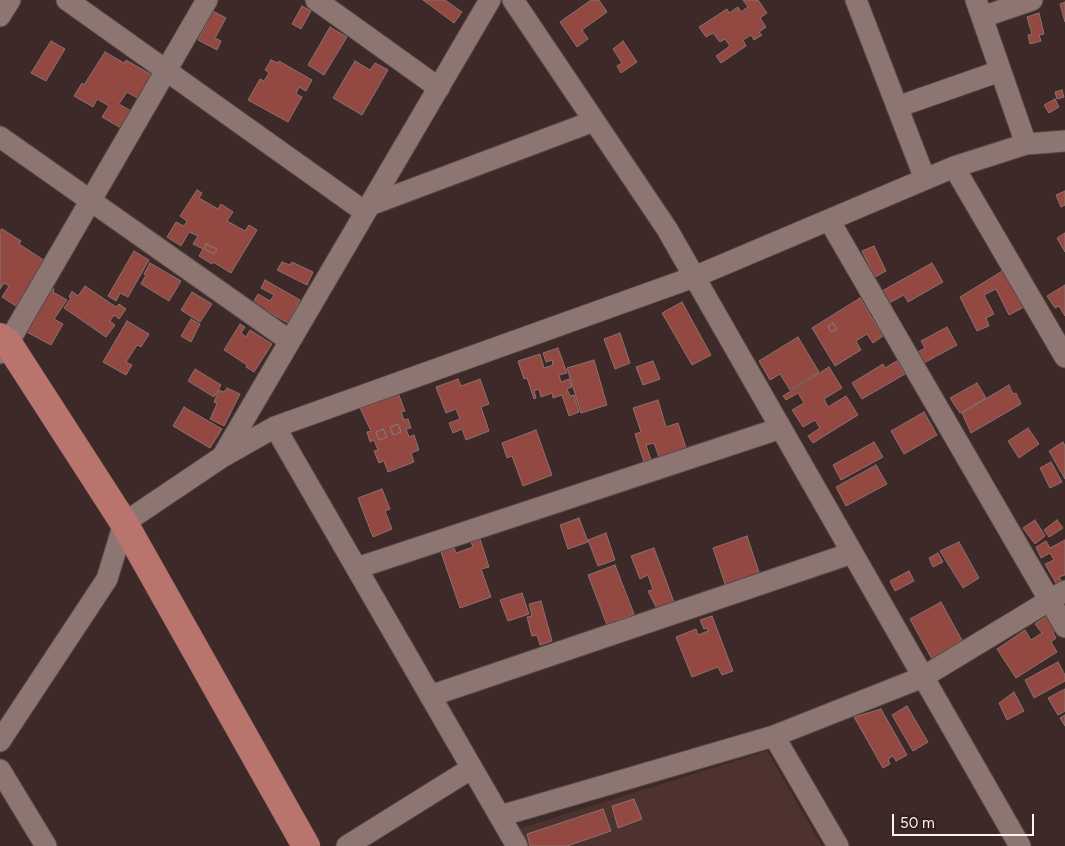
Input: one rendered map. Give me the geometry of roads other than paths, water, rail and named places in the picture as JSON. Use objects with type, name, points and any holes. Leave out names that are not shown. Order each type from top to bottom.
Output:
[{"type":"main road","points":[[3,344],[124,523],[306,846]]},
{"type":"street","points":[[0,16],[10,0]]},
{"type":"street","points":[[67,0],[368,208]]},
{"type":"street","points":[[3,344],[207,0]]},
{"type":"street","points":[[316,0],[439,88]]},
{"type":"street","points":[[222,457],[490,0]]},
{"type":"street","points":[[513,0],[667,229],[1020,846]]},
{"type":"street","points":[[1026,144],[979,8],[1032,0]]},
{"type":"street","points":[[860,1],[897,107],[925,179]]},
{"type":"street","points":[[897,107],[1000,71]]},
{"type":"street","points":[[368,208],[594,121]]},
{"type":"street","points":[[0,137],[290,341]]},
{"type":"street","points":[[0,741],[107,579],[124,523],[222,457],[275,427],[694,277],[954,167],[1026,144],[1065,141]]},
{"type":"street","points":[[954,167],[1065,357]]},
{"type":"street","points":[[829,220],[1057,596],[1065,626]]},
{"type":"street","points":[[275,427],[517,846]]},
{"type":"street","points":[[357,568],[781,428]]},
{"type":"street","points":[[430,696],[852,553]]},
{"type":"street","points":[[500,816],[774,736],[923,677],[1057,596]]},
{"type":"street","points":[[774,736],[838,846]]},
{"type":"street","points":[[347,846],[472,768]]},
{"type":"street","points":[[0,770],[46,846]]}]
